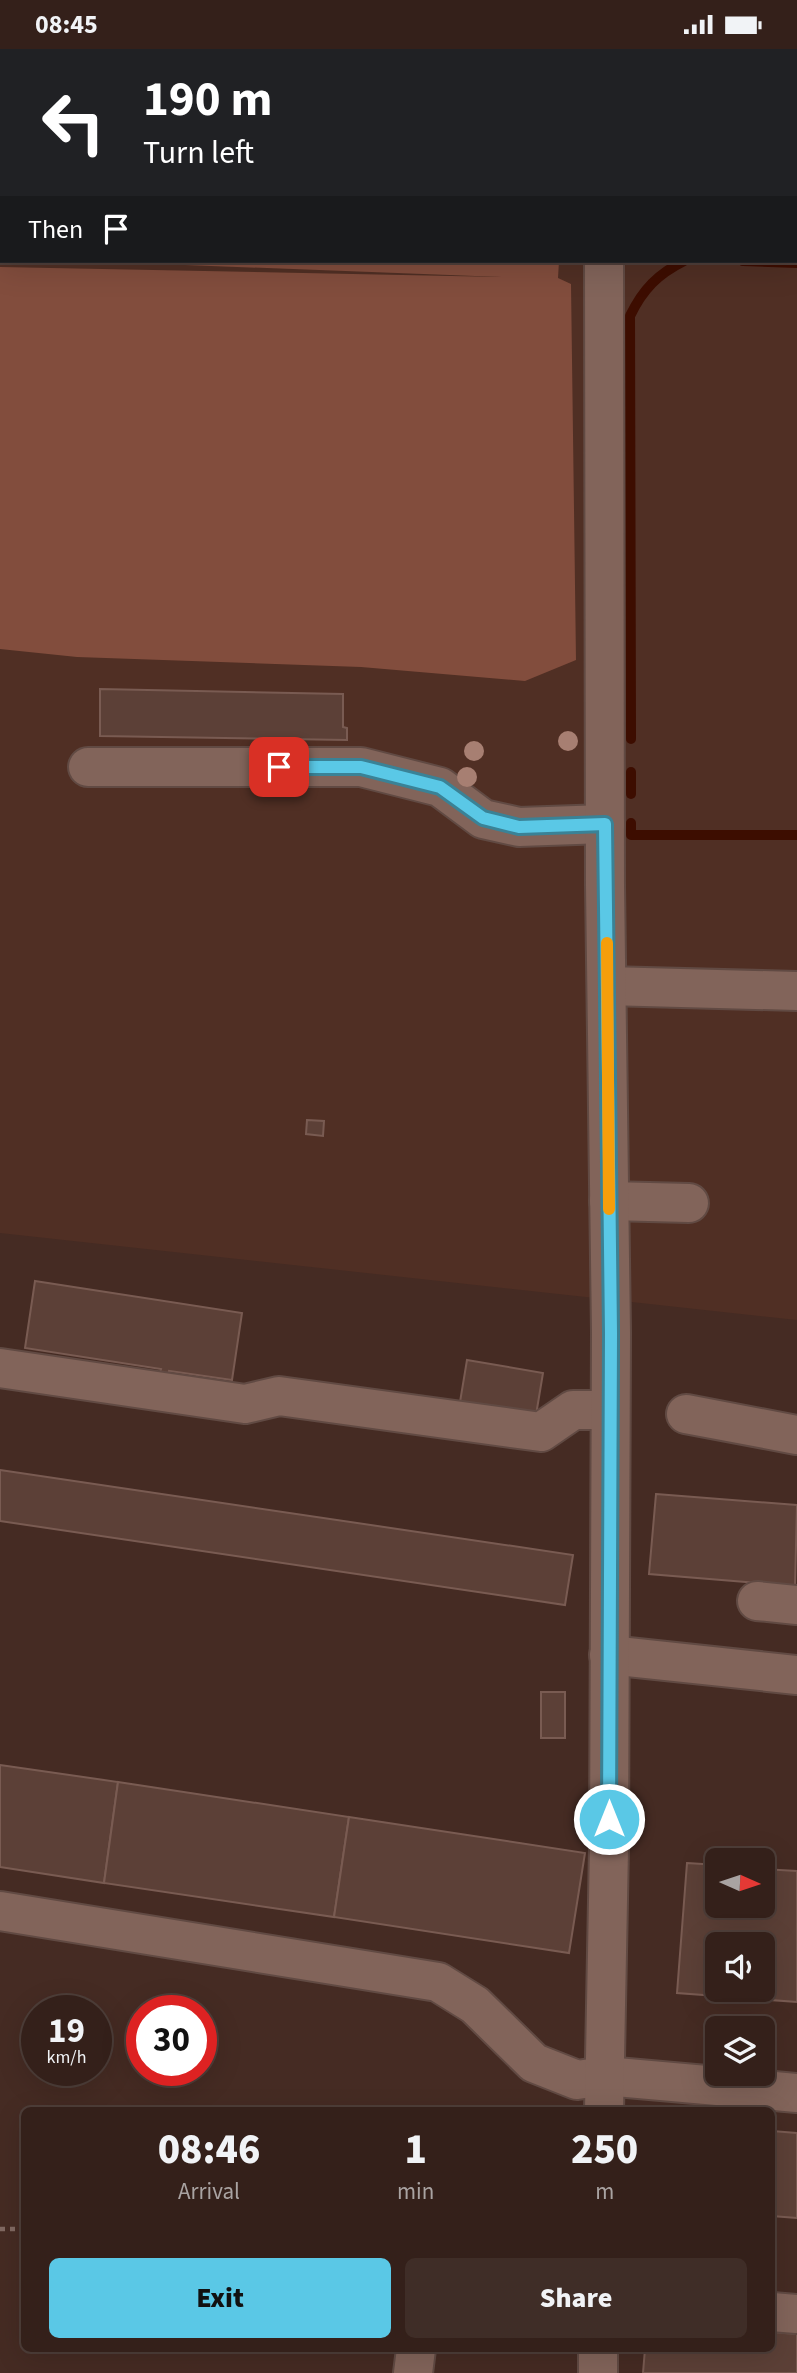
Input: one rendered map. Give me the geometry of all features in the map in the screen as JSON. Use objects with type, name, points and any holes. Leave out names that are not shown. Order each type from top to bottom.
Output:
[{"type":"street","points":[[604,263],[605,824],[611,1333],[604,2093]]},
{"type":"street","points":[[88,767],[361,767],[440,787],[483,818],[519,827],[605,824]]},
{"type":"street","points":[[731,990],[797,977]]},
{"type":"street","points":[[607,986],[797,992]]},
{"type":"street","points":[[609,1201],[689,1202]]},
{"type":"street","points":[[0,1368],[245,1404],[279,1396],[541,1432],[573,1410],[610,1410]]},
{"type":"street","points":[[686,1414],[797,1435]]},
{"type":"street","points":[[757,1601],[797,1605]]},
{"type":"street","points":[[609,1655],[797,1675]]},
{"type":"street","points":[[0,1911],[438,1982],[475,2005],[534,2063],[604,2093],[797,2093]]},
{"type":"street","points":[[775,2312],[797,2314]]},
{"type":"street","points":[[413,2373],[416,2352]]},
{"type":"street","points":[[598,2352],[598,2373]]},
{"type":"path","points":[[0,2229],[21,2229]]},
{"type":"shaded area","points":[[0,263],[797,263],[797,1320],[0,1233]]},
{"type":"shaded area","points":[[134,263],[559,263],[558,278],[571,284],[576,660],[525,681],[361,667],[77,657],[0,649],[0,267],[501,277]]},
{"type":"building","points":[[100,689],[343,694],[343,727],[347,728],[347,740],[100,736]]},
{"type":"building","points":[[307,1120],[324,1121],[323,1136],[306,1134]]},
{"type":"building","points":[[35,1281],[242,1313],[232,1380],[169,1371],[168,1377],[159,1375],[161,1369],[25,1348]]},
{"type":"building","points":[[467,1360],[543,1373],[535,1421],[459,1408]]},
{"type":"building","points":[[0,1470],[573,1555],[565,1605],[0,1521]]},
{"type":"building","points":[[656,1494],[797,1505],[795,1586],[649,1574]]},
{"type":"building","points":[[541,1692],[565,1692],[565,1738],[541,1738]]},
{"type":"building","points":[[0,1765],[118,1782],[104,1883],[0,1867]]},
{"type":"building","points":[[118,1782],[349,1817],[334,1917],[104,1883]]},
{"type":"building","points":[[349,1817],[585,1853],[569,1953],[334,1917]]},
{"type":"building","points":[[687,1863],[705,1864],[705,1918],[775,1918],[775,1870],[797,1871],[797,2002],[775,2000],[775,1932],[705,1932],[705,1995],[677,1993]]},
{"type":"building","points":[[775,2131],[797,2133],[797,2218],[775,2216]]},
{"type":"building","points":[[775,2332],[797,2334],[797,2373],[643,2373],[645,2352],[775,2352]]},
{"type":"waterway","points":[[631,739],[630,316],[652,283],[680,263]]},
{"type":"waterway","points":[[631,772],[631,794]]},
{"type":"waterway","points":[[631,823],[631,835],[797,835]]},
{"type":"slow traffic","points":[[607,943],[609,1209]]},
{"type":"route","points":[[279,767],[361,767],[440,787],[483,818],[519,827],[605,824],[611,1333],[609,1819]]}]
